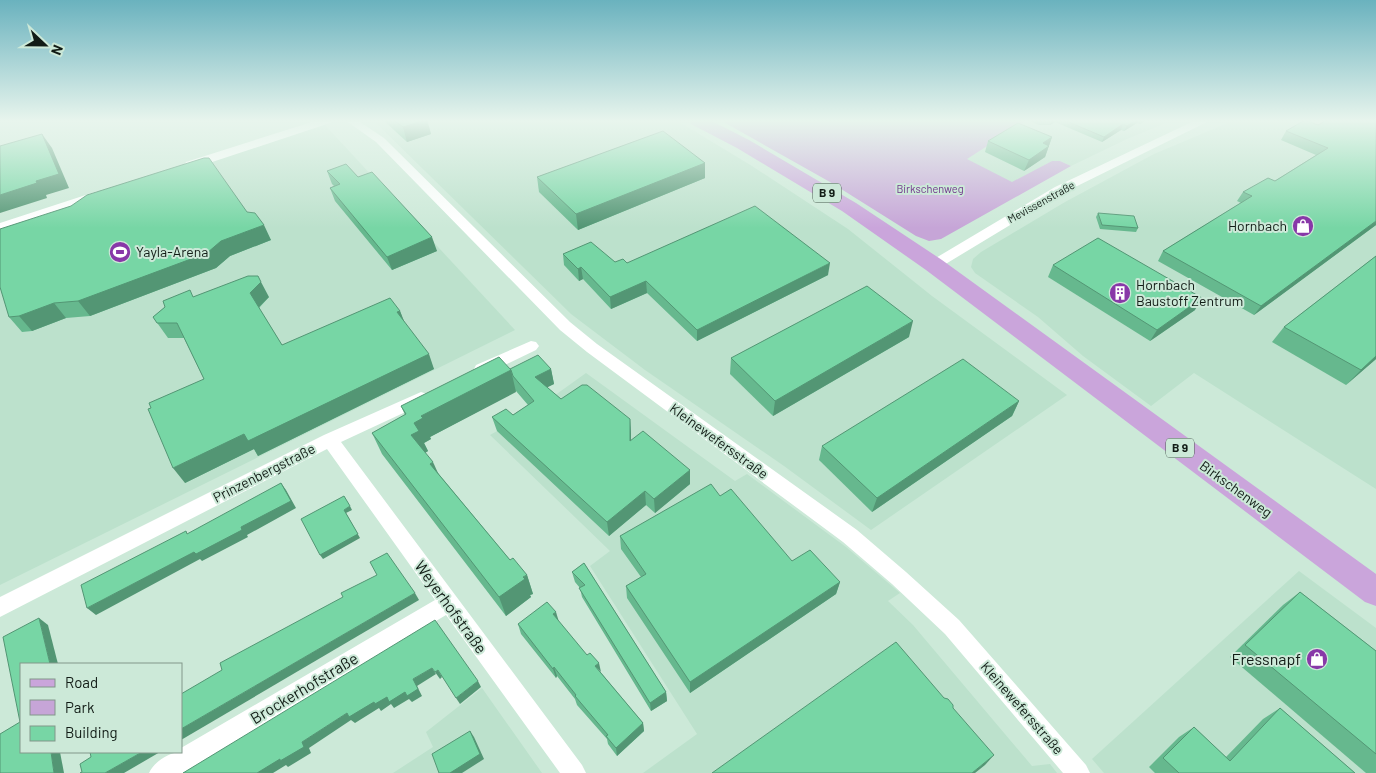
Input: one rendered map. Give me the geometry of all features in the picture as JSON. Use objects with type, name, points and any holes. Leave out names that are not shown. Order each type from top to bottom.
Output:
[{"type":"main road","name":"Birkschenweg","points":[[763,156],[849,207],[934,265],[1376,592]]},
{"type":"street","points":[[180,168],[217,156]]},
{"type":"street","name":"Kleinewefersstraße","points":[[396,156],[565,326],[592,348],[850,536],[899,578],[952,627],[1078,773]]},
{"type":"street","name":"Mevissenstraße","points":[[934,265],[1059,190],[1130,156]]},
{"type":"street","points":[[0,227],[114,190]]},
{"type":"street","points":[[470,375],[531,346]]},
{"type":"street","name":"Prinzenbergstraße","points":[[0,607],[330,440],[435,391]]},
{"type":"street","name":"Weyerhofstraße","points":[[330,440],[574,773]]},
{"type":"street","name":"Brockerhofstraße","points":[[161,773],[448,603]]},
{"type":"shaded area","points":[[226,156],[354,156],[515,330],[0,585],[0,230]]},
{"type":"shaded area","points":[[410,156],[736,156],[848,229],[932,296],[1067,395],[871,530],[784,466],[645,370],[571,314]]},
{"type":"shaded area","points":[[971,156],[1092,156],[1071,166],[1060,161],[1052,161],[1012,183],[966,159]]},
{"type":"shaded area","points":[[1150,156],[1376,156],[1376,489],[1194,373],[1151,406],[1083,356],[1038,317],[975,273],[971,267],[973,259],[981,252],[1065,202]]},
{"type":"shaded area","points":[[586,373],[735,481],[747,474],[846,547],[900,593],[888,601],[913,625],[1032,766],[1050,764],[1057,773],[643,773],[697,734],[590,566],[610,551],[490,435],[533,411]]},
{"type":"shaded area","points":[[1299,571],[1376,628],[1376,773],[1104,773],[1092,759]]},
{"type":"shaded area","points":[[482,688],[542,773],[393,773],[433,747],[426,732]]},
{"type":"green space","name":"Birkschenweg","points":[[784,156],[972,156],[967,159],[1012,182],[1052,161],[1060,161],[1071,166],[941,239],[929,241],[916,236],[830,182]]},
{"type":"building","points":[[0,156],[51,156],[59,174],[0,195]]},
{"type":"building","points":[[594,156],[696,156],[705,163],[576,214],[537,177]]},
{"type":"building","points":[[1021,156],[1035,156],[1029,160]]},
{"type":"building","points":[[1315,156],[1376,156],[1376,221],[1261,306],[1163,251],[1252,196],[1243,192],[1268,178],[1275,181]]},
{"type":"building","name":"Yayla-Arena","points":[[209,158],[247,212],[255,213],[264,225],[221,241],[207,253],[78,301],[54,303],[19,316],[9,317],[0,287],[0,229],[71,206],[87,195]]},
{"type":"building","points":[[346,164],[358,177],[372,172],[432,237],[387,257],[330,188],[340,184],[327,171]]},
{"type":"building","points":[[755,206],[830,263],[697,330],[646,281],[610,297],[581,267],[578,269],[563,254],[591,242],[615,262],[623,259],[627,263]]},
{"type":"building","points":[[1098,213],[1134,216],[1138,228],[1102,225]]},
{"type":"building","name":"Hornbach Baustoff Zentrum","points":[[1098,238],[1202,298],[1157,330],[1053,265]]},
{"type":"building","points":[[1376,256],[1376,356],[1361,370],[1284,327]]},
{"type":"building","points":[[248,276],[258,276],[261,282],[250,293],[282,345],[390,298],[400,311],[397,312],[429,354],[248,441],[244,434],[173,468],[148,409],[151,408],[149,403],[204,379],[177,323],[157,323],[153,317],[165,307],[163,301],[190,290],[193,297]]},
{"type":"building","points":[[867,286],[913,321],[775,401],[731,358]]},
{"type":"building","points":[[538,355],[551,369],[535,377],[561,399],[582,385],[587,385],[630,419],[630,441],[643,431],[690,470],[654,499],[645,491],[607,522],[492,417],[506,409],[513,415],[534,401],[513,376],[510,369]]},
{"type":"building","points":[[499,357],[511,370],[421,416],[423,418],[414,423],[419,431],[411,435],[433,462],[430,464],[510,560],[513,558],[527,575],[523,577],[525,579],[499,597],[372,433],[406,414],[401,406]]},
{"type":"building","points":[[963,359],[1019,401],[877,498],[822,446]]},
{"type":"building","points":[[281,483],[291,501],[241,527],[242,530],[196,554],[194,552],[87,608],[81,585],[186,531],[187,534]]},
{"type":"building","points":[[711,484],[720,496],[731,489],[792,561],[810,550],[840,582],[690,682],[626,586],[646,574],[620,536]]},
{"type":"building","points":[[344,496],[350,506],[344,510],[358,534],[320,555],[301,519]]},
{"type":"building","points":[[387,553],[415,593],[182,728],[182,693],[222,670],[220,663],[343,597],[341,593],[377,575],[370,562]]},
{"type":"building","points":[[584,563],[666,692],[650,703],[579,588],[585,585],[572,572]]},
{"type":"building","points":[[1300,592],[1376,651],[1376,754],[1245,645]]},
{"type":"building","points":[[547,602],[556,612],[553,614],[587,655],[590,653],[599,663],[595,666],[643,723],[616,748],[606,736],[608,735],[518,624]]},
{"type":"building","points":[[39,618],[50,663],[20,663],[20,722],[3,637]]},
{"type":"building","points":[[435,620],[478,681],[456,698],[438,670],[435,672],[432,668],[413,679],[418,689],[407,696],[405,692],[389,702],[387,697],[375,704],[374,702],[349,717],[347,713],[302,742],[304,747],[257,773],[183,773]]},
{"type":"building","points":[[896,642],[944,698],[948,699],[953,708],[994,755],[972,773],[712,773]]},
{"type":"building","points":[[1280,708],[1355,773],[1179,773],[1163,758],[1194,727],[1230,761]]},
{"type":"building","points":[[20,722],[20,753],[51,753],[54,773],[0,773],[0,734]]},
{"type":"building","points":[[470,731],[480,754],[450,773],[439,773],[432,754]]},
{"type":"building","points":[[90,753],[140,753],[105,773],[80,773],[82,772],[80,764],[91,757]]},
{"type":"place","name":"Hornbach","points":[[1303,226]]},
{"type":"place","name":"Yayla-Arena","points":[[120,252]]},
{"type":"place","name":"Hornbach Baustoff Zentrum","points":[[1120,293]]},
{"type":"place","name":"Fressnapf","points":[[1317,659]]}]
